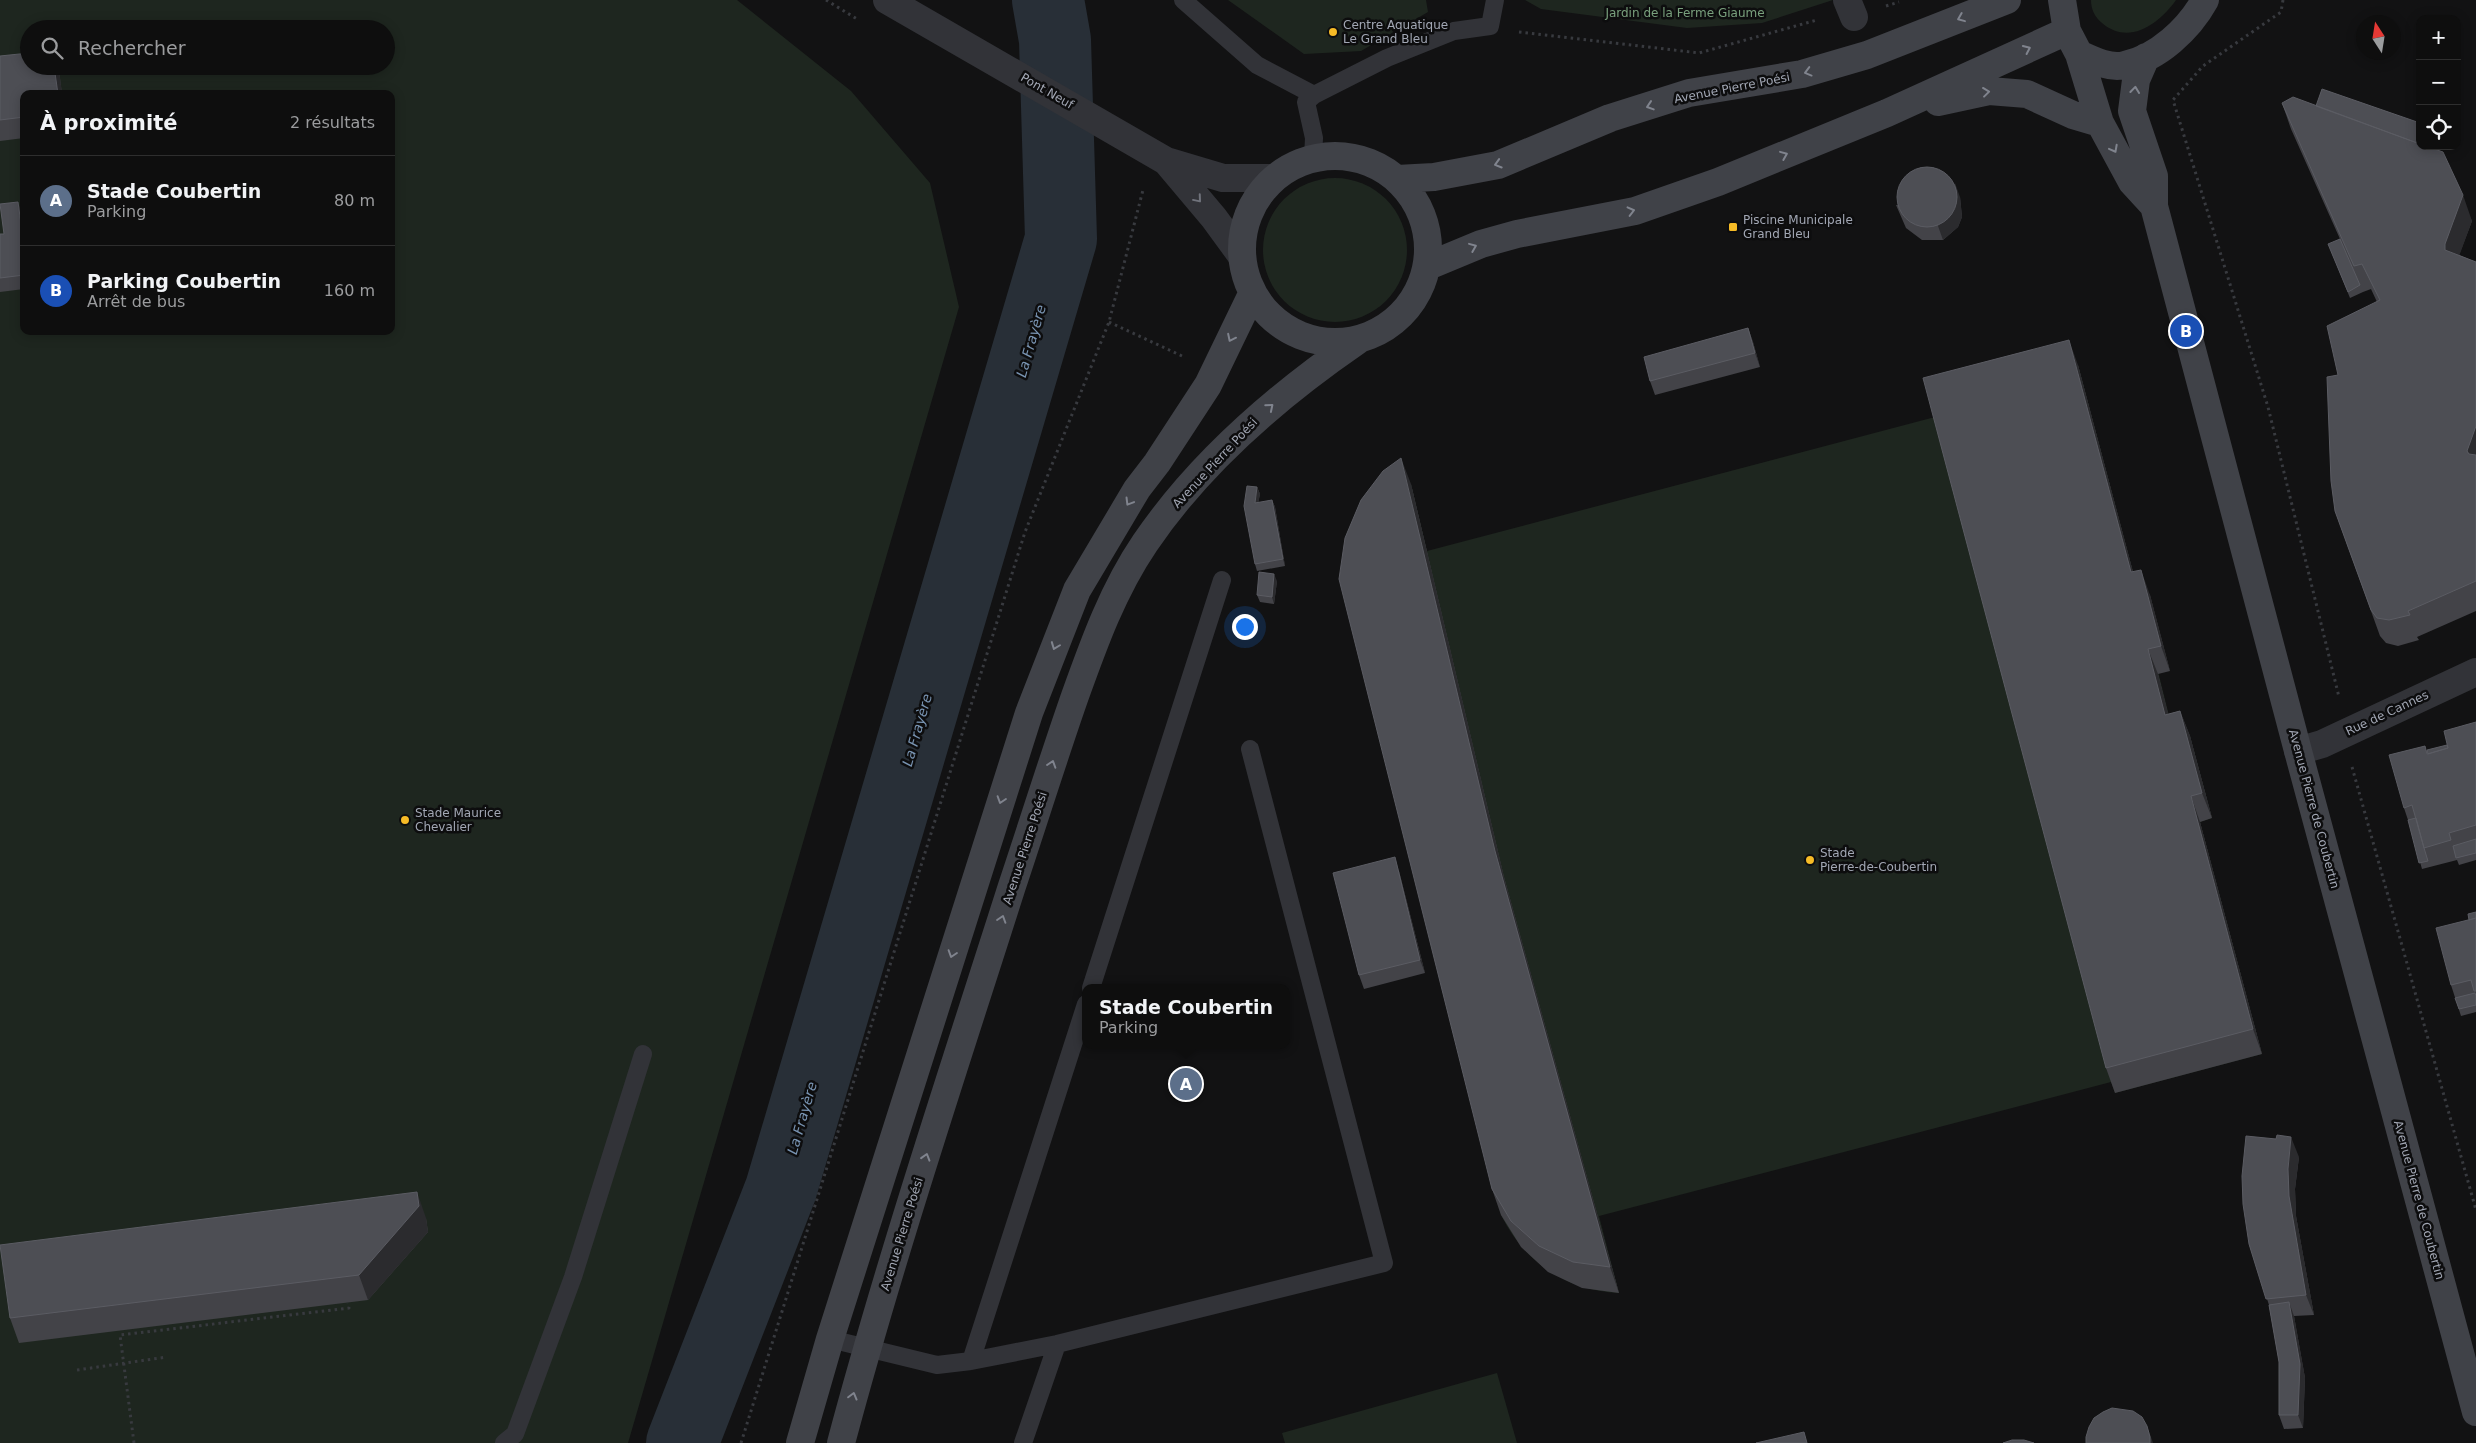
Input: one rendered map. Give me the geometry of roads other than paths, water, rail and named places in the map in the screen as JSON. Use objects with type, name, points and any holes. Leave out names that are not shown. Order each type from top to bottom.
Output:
[{"type":"main road","name":"Avenue Pierre Poési","points":[[1397,179],[1434,178],[1498,165],[1610,118],[1689,93],[1802,74],[1867,56],[2006,0]]},
{"type":"main road","name":"Avenue Pierre de Coubertin","points":[[2062,0],[2073,42],[2100,123],[2132,182],[2154,206]]},
{"type":"main road","points":[[1428,266],[1481,244],[1517,234],[1635,211],[1718,182],[1887,113],[2073,42],[2099,62],[2123,66],[2146,57],[2164,46],[2189,25],[2205,0]]},
{"type":"main road","name":"Avenue Pierre de Coubertin","points":[[2146,57],[2136,80],[2132,111],[2154,176],[2154,206],[2476,1412]]},
{"type":"main road","points":[[1887,113],[1989,91],[2027,94],[2072,115],[2100,123]]},
{"type":"main road","points":[[1336,156],[1358,158],[1378,166],[1397,179],[1417,204],[1428,234],[1428,266],[1419,291],[1404,314],[1382,331],[1357,341],[1326,343],[1296,335],[1271,318],[1252,294],[1244,275],[1241,255],[1244,227],[1256,200],[1274,178],[1292,166],[1313,158],[1336,156]]},
{"type":"main road","points":[[800,1443],[830,1339],[1029,713],[1077,590],[1137,489],[1208,385],[1252,294]]},
{"type":"main road","name":"Avenue Pierre Poési","points":[[841,1443],[866,1348],[1055,754],[1103,620],[1145,544],[1186,491],[1252,422],[1311,372],[1357,341]]},
{"type":"street","name":"Pont Neuf","points":[[887,0],[1166,161]]},
{"type":"street","points":[[1166,161],[1223,178],[1274,178]]},
{"type":"street","points":[[1166,161],[1214,218],[1241,255]]},
{"type":"street","name":"Rue de Cannes","points":[[2298,751],[2322,744],[2476,672]]},
{"type":"lane","points":[[1182,0],[1258,65],[1314,95]]},
{"type":"lane","points":[[1313,158],[1314,138],[1306,102],[1314,95],[1387,58],[1445,35],[1490,26],[1496,0]]},
{"type":"lane","points":[[1092,984],[1222,580]]},
{"type":"lane","points":[[830,1339],[937,1365],[972,1361],[1057,1344],[1384,1263],[1250,750]]},
{"type":"lane","points":[[972,1361],[1082,1017]]},
{"type":"lane","points":[[504,1443],[515,1434],[573,1278],[643,1054]]},
{"type":"lane","points":[[1023,1443],[1057,1344]]},
{"type":"waterway","name":"La Frayère","points":[[682,1443],[781,1189],[1061,239],[1055,40],[1048,0]]},
{"type":"place","name":"Centre Aquatique Le Grand Bleu","points":[[1333,32]]},
{"type":"place","name":"Piscine Municipale Grand Bleu","points":[[1733,227]]},
{"type":"place","name":"Parking Coubertin","points":[[2186,331]]},
{"type":"place","name":"Stade Maurice Chevalier","points":[[405,820]]},
{"type":"place","name":"Stade Pierre-de-Coubertin","points":[[1810,860]]},
{"type":"place","name":"Stade Coubertin","points":[[1186,1084]]},
{"type":"park label","name":"Jardin de la Ferme Giaume","points":[[1685,13]]}]
